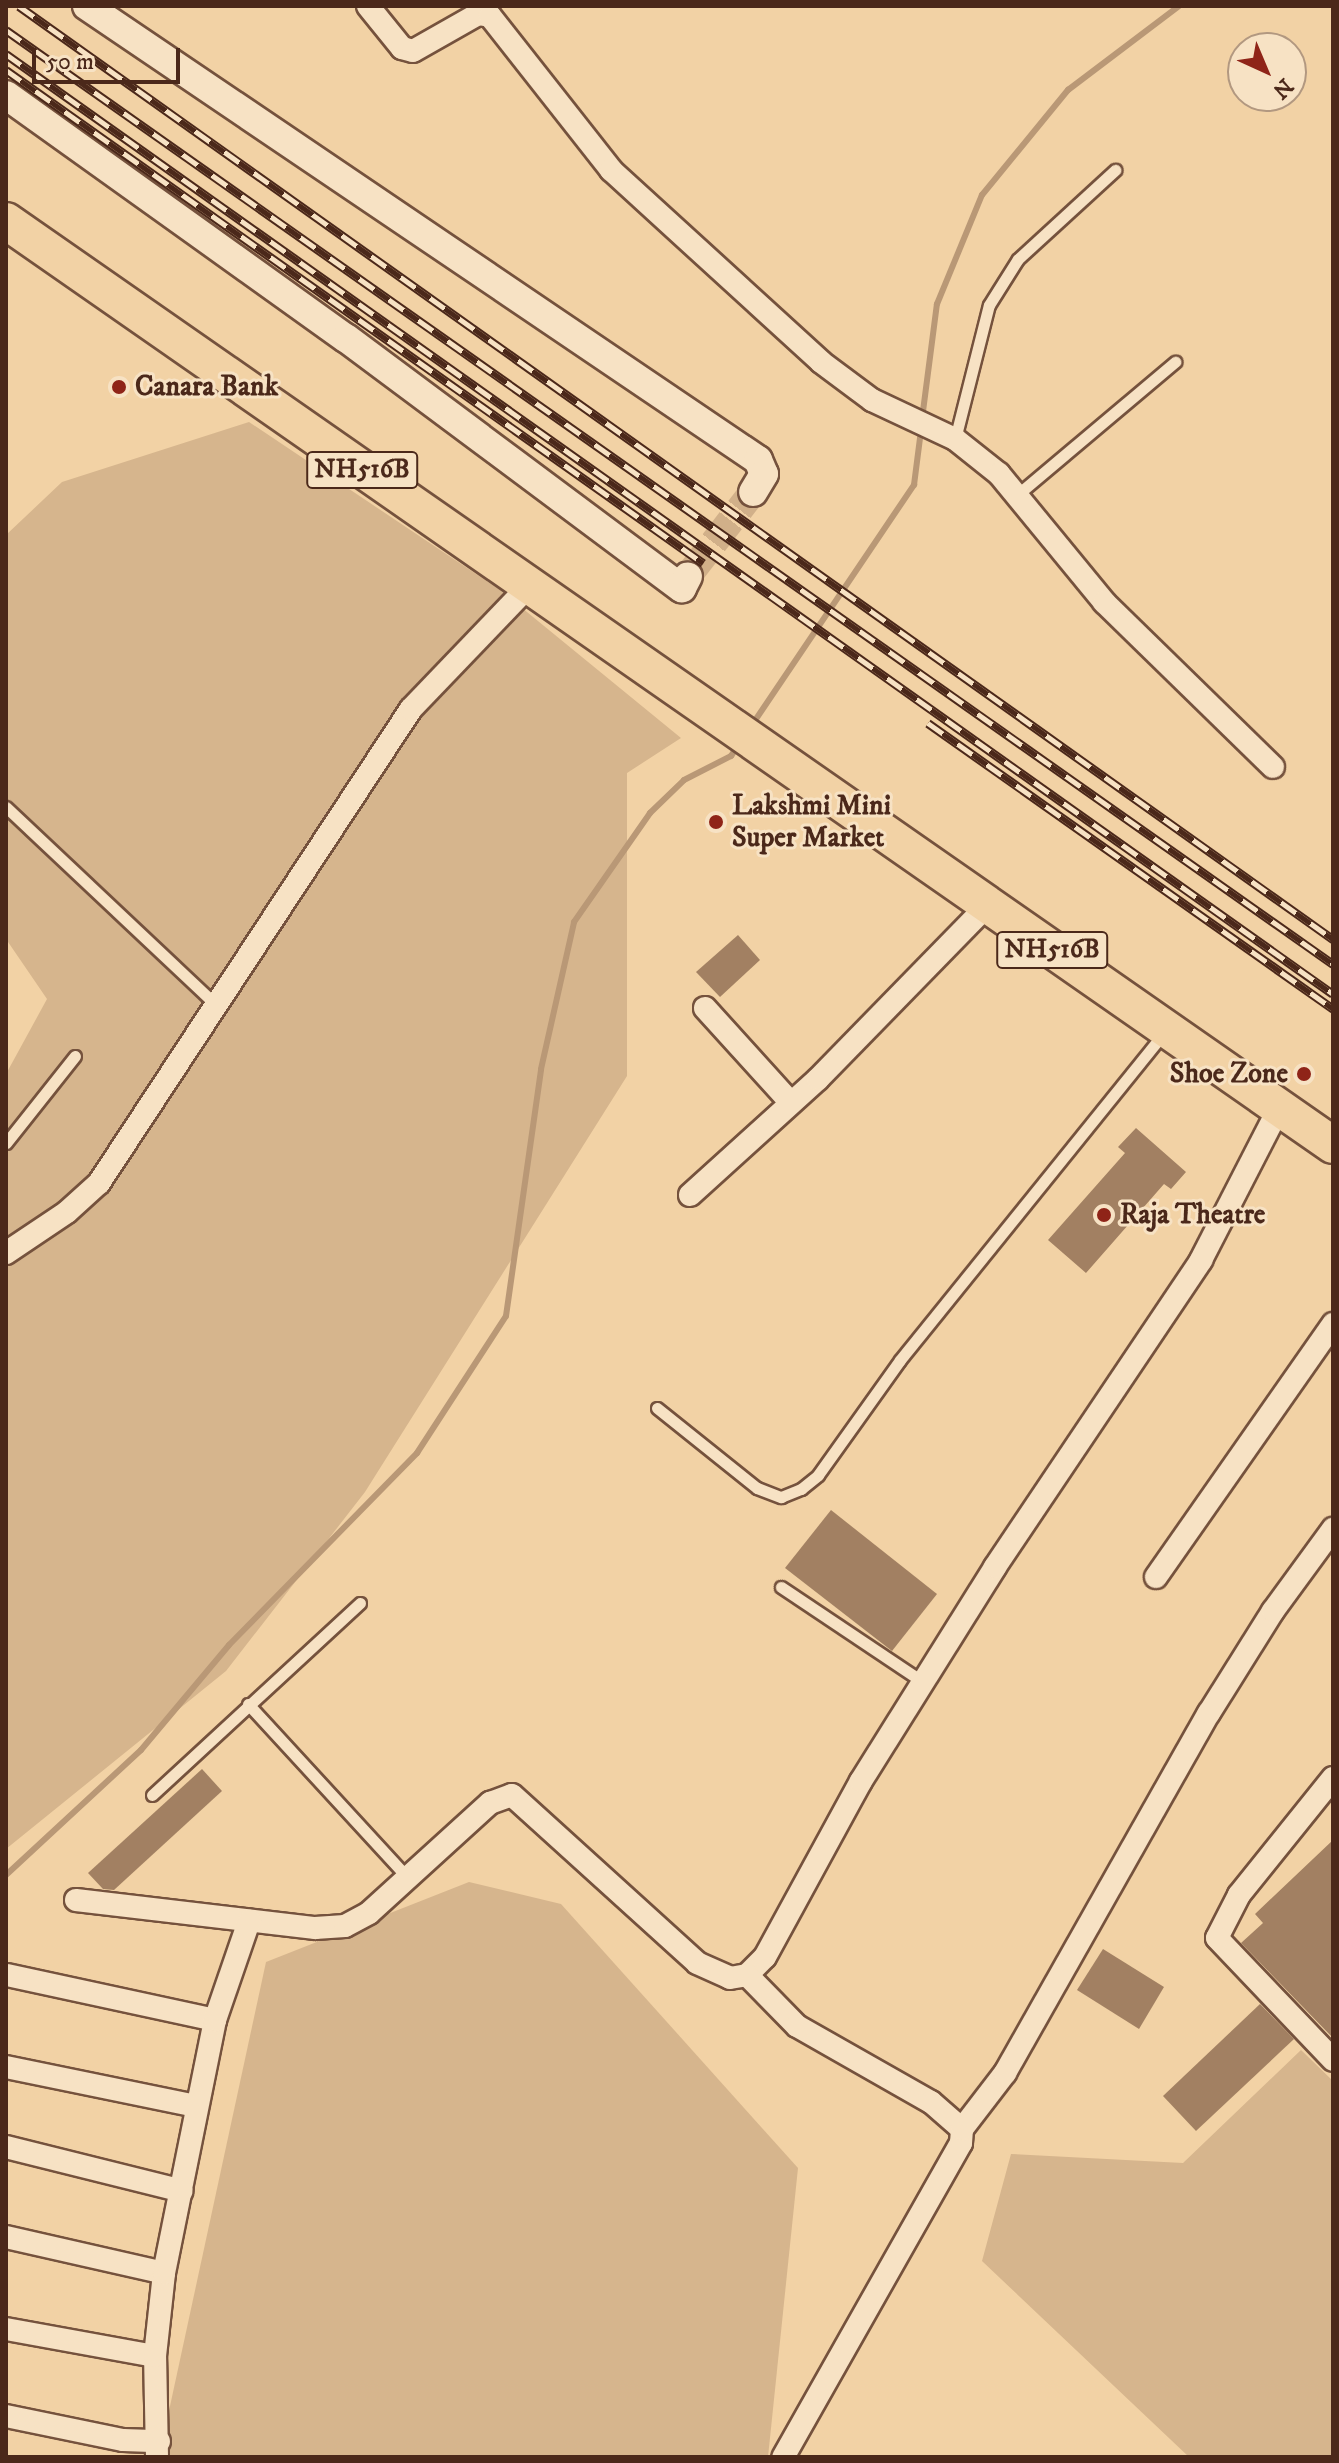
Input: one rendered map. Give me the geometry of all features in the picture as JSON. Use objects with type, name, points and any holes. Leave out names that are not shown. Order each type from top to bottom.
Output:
[{"type":"highway","name":"NH516B","points":[[6,221],[773,752],[987,906],[1333,1145]]},
{"type":"street","points":[[87,6],[758,460],[764,474],[753,492]]},
{"type":"street","points":[[368,6],[402,48],[413,51],[478,14],[490,16],[611,170],[821,362],[872,400],[946,435],[1017,495],[1142,643],[1273,767]]},
{"type":"street","points":[[6,95],[358,347],[682,588],[688,576]]},
{"type":"street","points":[[6,1253],[67,1212],[99,1183],[219,1007],[411,709],[531,584]]},
{"type":"street","points":[[690,1195],[791,1103],[987,906]]},
{"type":"street","points":[[705,1008],[791,1103]]},
{"type":"street","points":[[76,1900],[315,1928],[345,1926],[369,1913],[490,1803],[512,1795],[697,1963],[730,1978],[747,1975],[765,1957],[861,1781],[923,1682],[1114,1384],[1201,1260],[1279,1108]]},
{"type":"street","points":[[1156,1577],[1333,1324]]},
{"type":"street","points":[[783,2457],[961,2143],[962,2129],[1005,2073],[1209,1713],[1273,1611],[1333,1529]]},
{"type":"street","points":[[1333,1778],[1239,1895],[1217,1938],[1333,2060]]},
{"type":"street","points":[[6,2416],[158,2449],[155,2356],[164,2273],[215,2020],[249,1921]]},
{"type":"street","points":[[7,1975],[215,2020]]},
{"type":"street","points":[[747,1975],[797,2026],[931,2102],[962,2129]]},
{"type":"street","points":[[6,2067],[196,2106]]},
{"type":"street","points":[[6,2147],[182,2191]]},
{"type":"street","points":[[6,2237],[164,2273]]},
{"type":"street","points":[[6,2329],[155,2356]]},
{"type":"lane","points":[[946,435],[989,305],[1018,259],[1115,170]]},
{"type":"lane","points":[[1017,495],[1175,362]]},
{"type":"lane","points":[[6,807],[219,1007]]},
{"type":"lane","points":[[657,1408],[757,1488],[781,1497],[801,1489],[818,1475],[900,1360],[1167,1029]]},
{"type":"lane","points":[[6,1143],[75,1056]]},
{"type":"lane","points":[[781,1587],[923,1682]]},
{"type":"lane","points":[[152,1795],[360,1603]]},
{"type":"lane","points":[[248,1704],[407,1877]]},
{"type":"shaded area","points":[[249,422],[500,590],[681,738],[627,773],[627,1076],[365,1492],[226,1671],[6,1849],[6,1074],[47,999],[6,939],[6,535],[62,482]]},
{"type":"shaded area","points":[[469,1882],[561,1904],[798,2168],[768,2457],[159,2457],[266,1962]]},
{"type":"shaded area","points":[[1301,2050],[1333,2081],[1333,2457],[1189,2457],[982,2261],[1011,2154],[1183,2163]]},
{"type":"building","points":[[738,935],[760,960],[720,997],[696,972]]},
{"type":"building","name":"Raja Theatre","points":[[1136,1128],[1186,1172],[1171,1189],[1164,1184],[1086,1273],[1048,1240],[1125,1153],[1118,1147]]},
{"type":"building","points":[[831,1510],[937,1594],[892,1651],[785,1568]]},
{"type":"building","points":[[202,1769],[222,1791],[114,1890],[103,1889],[88,1873]]},
{"type":"building","points":[[1333,1840],[1333,2038],[1241,1943],[1263,1923],[1255,1914]]},
{"type":"building","points":[[1103,1949],[1164,1987],[1139,2029],[1077,1990]]},
{"type":"building","points":[[1260,2004],[1294,2039],[1196,2131],[1163,2096]]},
{"type":"waterway","points":[[922,419],[937,304],[982,195],[1068,90],[1179,6]]},
{"type":"waterway","points":[[752,725],[914,485],[921,430]]},
{"type":"waterway","points":[[6,1875],[141,1750],[229,1645],[417,1453],[506,1316],[541,1069],[574,922],[650,813],[684,780],[731,756],[739,744]]},
{"type":"tunnel","points":[[688,576],[753,492]]},
{"type":"railway","points":[[19,6],[1333,939]]},
{"type":"railway","points":[[6,30],[1333,964]]},
{"type":"railway","points":[[6,54],[1333,994]]},
{"type":"railway","points":[[6,70],[703,563]]},
{"type":"railway","points":[[928,723],[1333,1009]]},
{"type":"place","name":"Canara Bank","points":[[119,387]]},
{"type":"place","name":"Lakshmi Mini Super Market","points":[[716,822]]},
{"type":"place","name":"Shoe Zone","points":[[1304,1074]]},
{"type":"place","name":"Raja Theatre","points":[[1104,1215]]}]
